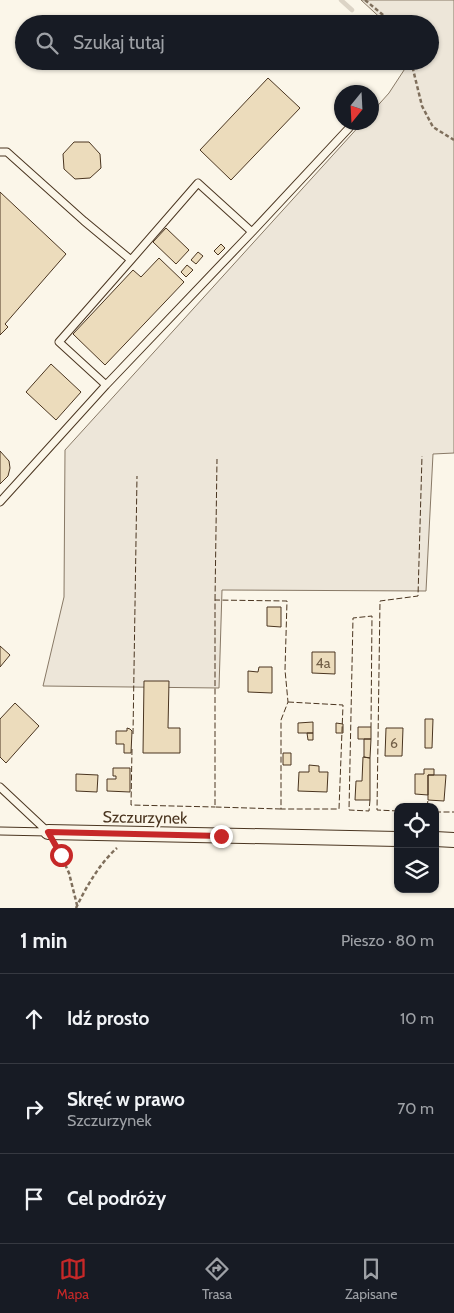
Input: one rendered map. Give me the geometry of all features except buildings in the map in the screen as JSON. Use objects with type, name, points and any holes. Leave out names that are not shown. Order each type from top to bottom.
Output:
[{"type":"street","name":"Szczurzynek","points":[[48,832],[394,839]]},
{"type":"street","points":[[439,840],[454,840]]},
{"type":"lane","points":[[0,502],[106,385],[347,130]]},
{"type":"lane","points":[[0,152],[7,152],[130,260]]},
{"type":"lane","points":[[106,385],[59,342],[198,183],[252,232]]},
{"type":"lane","points":[[0,787],[48,832]]},
{"type":"lane","points":[[0,831],[48,832]]},
{"type":"path","points":[[365,0],[383,15]]},
{"type":"path","points":[[414,70],[422,106],[433,127],[454,140]]},
{"type":"path","points":[[48,832],[69,873],[76,907]]},
{"type":"path","points":[[76,907],[110,854],[130,834]]},
{"type":"shaded area","points":[[361,0],[454,0],[454,453],[433,454],[426,591],[222,590],[219,688],[43,686],[64,597],[65,450],[356,130],[379,130],[379,104],[404,70],[439,70],[439,15],[377,15]]},
{"type":"waterway","points":[[341,0],[352,10]]},
{"type":"fence","points":[[394,811],[377,810],[380,601],[418,596],[422,456]]},
{"type":"fence","points":[[215,600],[217,459]]},
{"type":"fence","points":[[133,734],[137,476]]},
{"type":"fence","points":[[281,809],[215,807],[215,600],[287,601],[285,670],[288,702]]},
{"type":"fence","points":[[370,800],[369,811],[349,810],[353,618],[372,616],[371,727]]},
{"type":"fence","points":[[288,702],[343,705],[339,809],[281,809],[281,720],[288,702]]},
{"type":"fence","points":[[132,749],[131,805],[215,807]]},
{"type":"fence","points":[[439,812],[454,812]]},
{"type":"route","points":[[61,855],[48,832],[221,836]]}]
